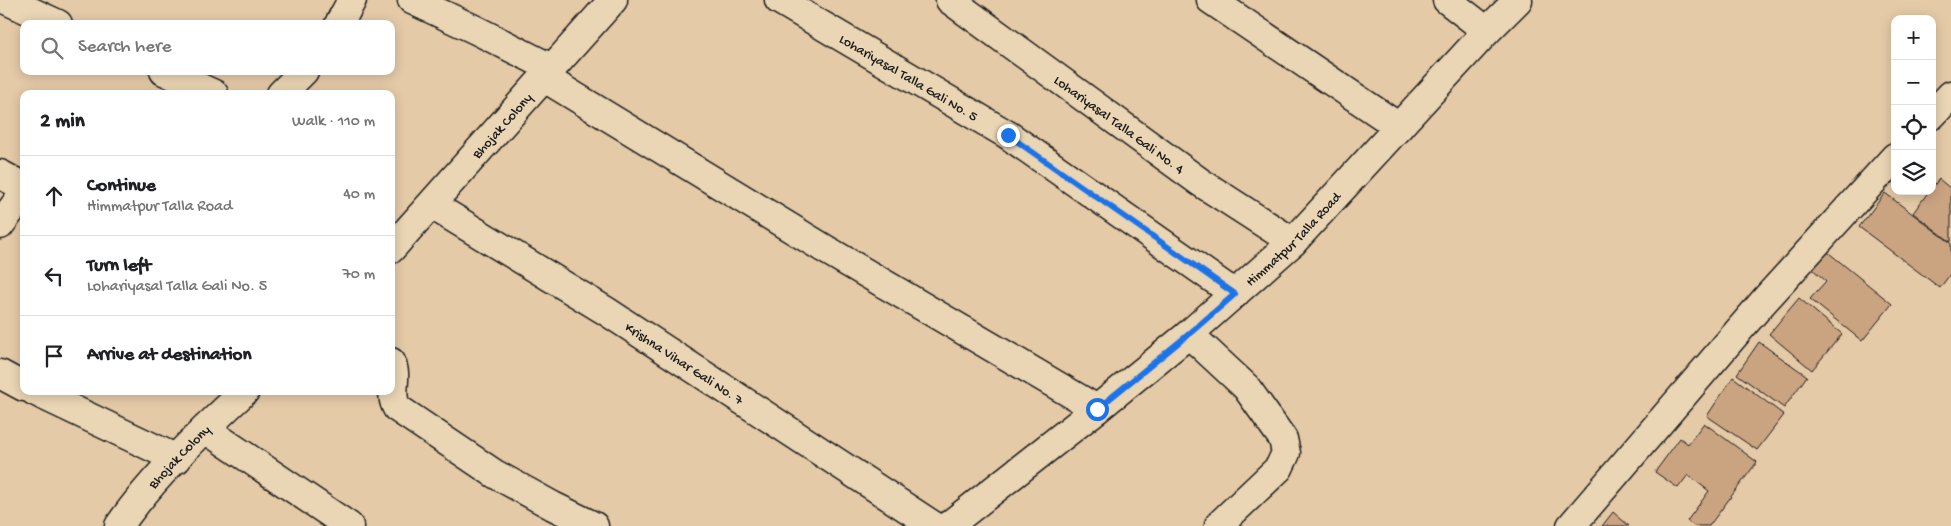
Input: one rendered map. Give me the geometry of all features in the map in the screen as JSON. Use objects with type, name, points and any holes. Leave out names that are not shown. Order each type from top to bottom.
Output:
[{"type":"street","points":[[6,0],[49,20]]},
{"type":"street","points":[[342,20],[352,0]]},
{"type":"street","points":[[412,0],[476,30],[816,244],[1097,409]]},
{"type":"street","name":"Bhojak Colony","points":[[395,245],[613,0]]},
{"type":"street","name":"Lohariyasal Talla Gali No. 5","points":[[779,0],[1008,135],[1235,294]]},
{"type":"street","name":"Lohariyasal Talla Gali No. 4","points":[[950,0],[1200,182],[1293,242]]},
{"type":"street","points":[[1211,0],[1399,127]]},
{"type":"street","points":[[1446,0],[1487,31]]},
{"type":"street","name":"Himmatpur Talla Road","points":[[948,526],[1189,334],[1293,242],[1487,31],[1518,0]]},
{"type":"street","points":[[173,75],[205,90]]},
{"type":"street","points":[[285,90],[300,75]]},
{"type":"street","points":[[1571,526],[1764,301],[1891,161]]},
{"type":"street","points":[[0,174],[20,185]]},
{"type":"street","points":[[0,225],[20,198]]},
{"type":"street","name":"Krishna Vihar Gali No. 7","points":[[432,205],[606,311],[934,526]]},
{"type":"street","points":[[1189,334],[1246,386],[1283,439],[1286,453],[1279,468],[1219,525]]},
{"type":"street","points":[[36,395],[177,459]]},
{"type":"street","name":"Bhojak Colony","points":[[119,526],[132,506],[205,429],[241,395]]},
{"type":"street","points":[[392,395],[392,400],[397,408],[495,474],[594,526]]},
{"type":"street","points":[[205,429],[349,526]]},
{"type":"building","points":[[1939,179],[1951,189],[1951,242],[1913,213],[1926,195],[1936,195],[1936,183]]},
{"type":"building","points":[[1885,193],[1951,243],[1951,273],[1940,288],[1859,227]]},
{"type":"building","points":[[1824,249],[1892,304],[1862,341],[1810,299],[1826,281],[1810,267]]},
{"type":"building","points":[[1799,298],[1842,334],[1812,370],[1769,334]]},
{"type":"building","points":[[1759,342],[1807,376],[1784,408],[1737,374]]},
{"type":"building","points":[[1733,377],[1784,415],[1757,450],[1707,416]]},
{"type":"building","points":[[1704,423],[1757,462],[1709,526],[1694,526],[1687,521],[1709,491],[1688,475],[1678,488],[1655,472],[1680,438],[1688,444]]},
{"type":"building","points":[[1613,512],[1629,526],[1602,526]]},
{"type":"route","points":[[1008,135],[1235,294],[1097,409]]}]
